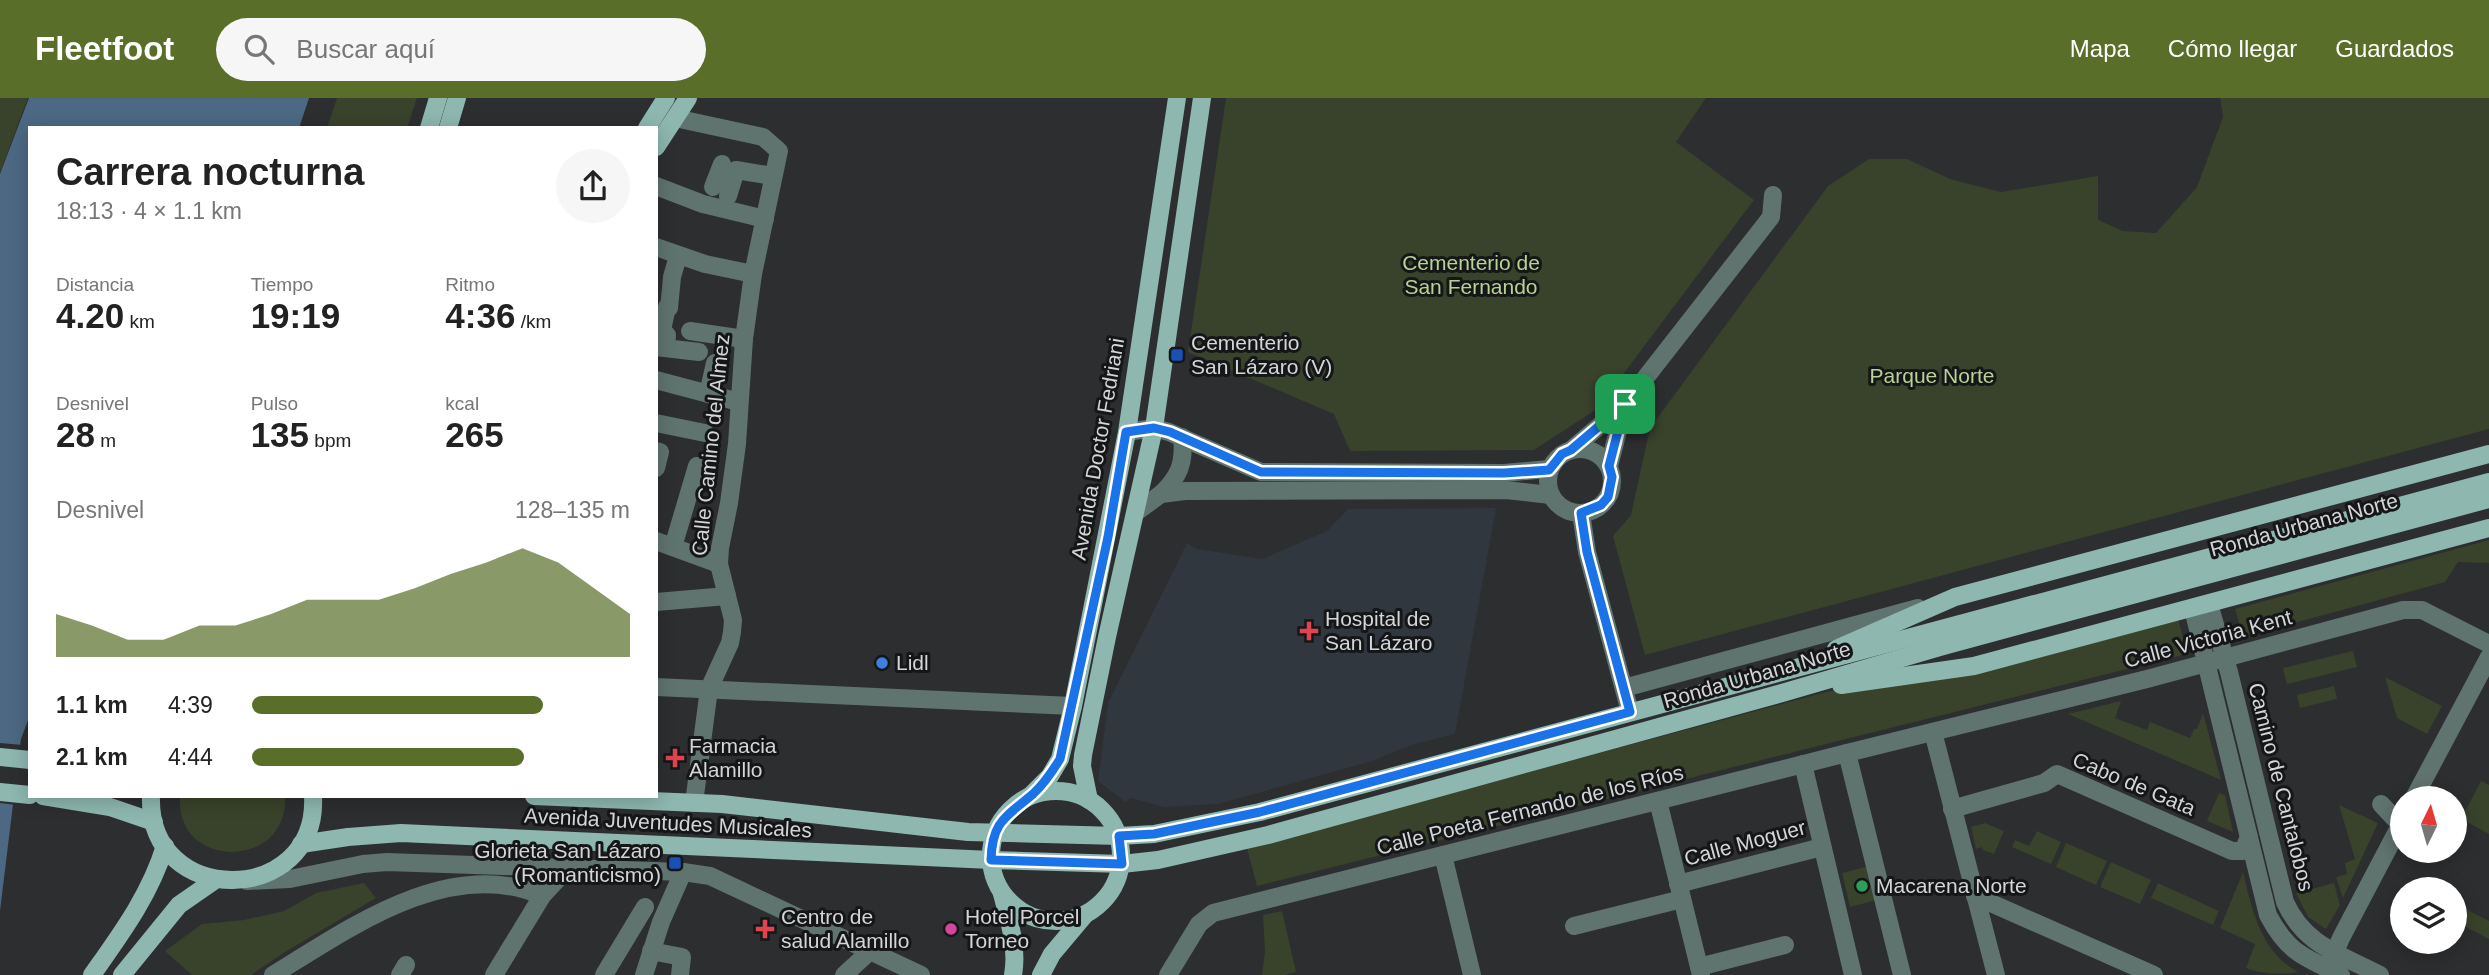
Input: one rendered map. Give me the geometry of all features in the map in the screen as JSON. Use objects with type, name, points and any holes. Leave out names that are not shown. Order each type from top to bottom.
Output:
[{"type":"main road","points":[[430,126],[438,98]]},
{"type":"main road","points":[[449,126],[457,98]]},
{"type":"main road","points":[[648,126],[666,98]]},
{"type":"main road","points":[[658,144],[688,98]]},
{"type":"main road","name":"Avenida Doctor Fedriani","points":[[996,831],[1006,814],[1050,776],[1060,759],[1073,706],[1126,432],[1177,98]]},
{"type":"main road","points":[[1089,800],[1082,766],[1083,755],[1154,428],[1202,98]]},
{"type":"main road","points":[[1776,674],[1955,597],[2489,454]]},
{"type":"main road","name":"Ronda Urbana Norte","points":[[996,831],[1119,836],[1154,834],[1260,812],[2489,482]]},
{"type":"main road","name":"Ronda Urbana Norte","points":[[991,860],[1122,864],[1158,860],[1268,835],[1957,642],[2489,499]]},
{"type":"main road","points":[[1782,693],[1974,666],[2489,528]]},
{"type":"main road","points":[[0,757],[28,760]]},
{"type":"main road","points":[[0,792],[28,795]]},
{"type":"main road","points":[[1001,891],[1020,911],[1034,918],[1064,922],[1086,914],[1103,903],[1112,891],[1122,864],[1119,836],[1108,815],[1089,800],[1066,792],[1031,795]]},
{"type":"main road","points":[[55,798],[110,807],[153,822]]},
{"type":"main road","points":[[151,798],[153,822],[165,846],[186,867],[215,880],[244,881],[271,872],[301,844],[312,818],[313,798]]},
{"type":"main road","name":"Avenida Juventudes Musicales","points":[[580,798],[722,804],[968,832],[996,831]]},
{"type":"main road","points":[[996,831],[991,860],[1010,925],[1015,962],[1013,975]]},
{"type":"main road","name":"Avenida Juventudes Musicales","points":[[301,844],[401,833],[991,860]]},
{"type":"main road","points":[[92,975],[128,924],[154,880],[165,846]]},
{"type":"main road","points":[[122,975],[179,905],[215,880]]},
{"type":"main road","points":[[1041,975],[1052,954],[1086,914]]},
{"type":"street","name":"Calle Camino del Almez","points":[[675,117],[763,137],[779,151],[753,274],[744,339],[731,492],[720,548],[719,564],[733,620],[732,632],[730,643],[709,689],[694,803]]},
{"type":"street","points":[[723,181],[736,170],[773,176]]},
{"type":"street","points":[[658,187],[703,204],[765,219]]},
{"type":"street","points":[[1625,404],[1609,466],[1612,477],[1608,497],[1601,505],[1581,513],[1563,508],[1550,495],[1547,478],[1549,470],[1562,454],[1571,450],[1625,404],[1771,217],[1773,195]]},
{"type":"street","points":[[658,248],[705,264],[753,274]]},
{"type":"street","points":[[678,256],[672,278],[669,308],[667,307],[663,318],[662,330],[667,335],[661,347],[699,352]]},
{"type":"street","points":[[690,331],[744,339]]},
{"type":"street","points":[[708,394],[715,363]]},
{"type":"street","points":[[658,381],[738,402]]},
{"type":"street","points":[[658,422],[705,433]]},
{"type":"street","points":[[1126,432],[1154,428],[1182,437],[1261,472],[1504,473],[1549,470]]},
{"type":"street","points":[[1135,513],[1177,479],[1184,453],[1182,437]]},
{"type":"street","points":[[1571,450],[1593,451],[1609,466]]},
{"type":"street","points":[[697,466],[664,544],[719,564]]},
{"type":"street","points":[[1238,490],[1261,472]]},
{"type":"street","points":[[1161,494],[1238,490],[1506,490],[1550,495]]},
{"type":"street","points":[[1581,513],[1587,552],[1630,712]]},
{"type":"street","points":[[658,602],[727,596]]},
{"type":"street","points":[[1623,688],[1955,597]]},
{"type":"street","name":"Camino de Cantalobos","points":[[2201,607],[2225,658],[2285,902],[2293,920],[2332,968]]},
{"type":"street","name":"Camino de Cantalobos","points":[[2201,607],[2206,664],[2268,915],[2291,949],[2332,968],[2380,975]]},
{"type":"street","name":"Calle Victoria Kent","points":[[1933,732],[2413,609],[2422,610],[2489,645]]},
{"type":"street","points":[[2420,786],[2489,657]]},
{"type":"street","points":[[658,687],[1073,706]]},
{"type":"street","points":[[1933,732],[1996,975]]},
{"type":"street","name":"Calle Poeta Fernando de los Ríos","points":[[1168,975],[1199,924],[1213,913],[1933,732]]},
{"type":"street","points":[[1847,753],[1902,975]]},
{"type":"street","points":[[1802,764],[1853,975]]},
{"type":"street","name":"Cabo de Gata","points":[[1952,809],[2044,783],[2057,775],[2232,851],[2243,851],[2249,837]]},
{"type":"street","points":[[1658,801],[1700,971],[1785,945]]},
{"type":"street","points":[[2381,804],[2390,812]]},
{"type":"street","points":[[2332,968],[2390,840]]},
{"type":"street","name":"Calle Moguer","points":[[1574,926],[1822,847]]},
{"type":"street","points":[[1443,855],[1472,975]]},
{"type":"street","points":[[244,881],[290,879],[363,864],[400,862],[683,872],[710,876],[921,975]]},
{"type":"street","points":[[448,864],[466,884]]},
{"type":"street","points":[[494,975],[542,896],[567,869]]},
{"type":"street","points":[[644,975],[683,872]]},
{"type":"street","points":[[273,975],[401,902],[466,884],[487,883],[525,888],[542,896]]},
{"type":"street","points":[[1975,896],[2154,975]]},
{"type":"street","points":[[604,975],[645,907]]},
{"type":"street","points":[[651,951],[682,957],[680,975]]},
{"type":"street","points":[[844,975],[869,952]]},
{"type":"shaded area","name":"Hospital de San Lázaro","points":[[1496,508],[1455,734],[1411,745],[1372,761],[1218,804],[1164,807],[1131,798],[1125,802],[1098,781],[1108,703],[1187,543],[1197,549],[1262,559],[1327,531],[1348,509]]},
{"type":"green space","points":[[0,98],[28,98],[0,173]]},
{"type":"green space","points":[[337,98],[417,98],[408,126],[328,126]]},
{"type":"green space","name":"Cementerio de San Fernando","points":[[1226,98],[1706,98],[1676,142],[1754,200],[1597,409],[1534,450],[1350,451],[1334,414],[1188,352]]},
{"type":"green space","name":"Parque Norte","points":[[2220,98],[2489,98],[2489,429],[1645,655],[1613,536],[1631,515],[1650,428],[1828,186],[1869,159],[1907,159],[1950,179],[2001,192],[2098,176],[2098,220],[2123,231],[2156,233],[2197,187],[2223,117]]},
{"type":"green space","points":[[2489,540],[2489,563],[2458,562],[2445,582],[2243,637],[2235,609]]},
{"type":"green space","points":[[2178,618],[2187,654],[1257,886],[1247,848],[1826,692]]},
{"type":"green space","points":[[2353,651],[2357,667],[2287,684],[2283,668]]},
{"type":"green space","points":[[2385,677],[2442,706],[2427,734],[2397,718]]},
{"type":"green space","points":[[2334,686],[2337,699],[2300,708],[2297,695]]},
{"type":"green space","points":[[2121,701],[2115,718],[2147,730],[2150,722],[2190,738],[2203,713],[2221,780],[2068,714]]},
{"type":"green space","points":[[2481,781],[2489,785],[2489,834],[2468,823],[2468,806]]},
{"type":"green space","points":[[2219,793],[2225,795],[2233,832],[2207,821]]},
{"type":"green space","points":[[180,798],[285,798],[281,821],[269,838],[252,848],[232,852],[212,848],[194,838],[183,820]]},
{"type":"green space","points":[[2339,805],[2378,823],[2343,898],[2336,877],[2347,874],[2345,863],[2355,859]]},
{"type":"green space","points":[[1985,823],[2004,831],[1994,854],[1982,847],[1976,849],[1971,827]]},
{"type":"green space","points":[[2037,831],[2061,842],[2051,864],[2012,847],[2015,840],[2029,846]]},
{"type":"green space","points":[[2066,843],[2107,861],[2096,885],[2056,867]]},
{"type":"green space","points":[[2111,862],[2151,880],[2140,904],[2100,887]]},
{"type":"green space","name":"Macarena Norte","points":[[1873,865],[1881,899],[1850,907],[1842,873]]},
{"type":"green space","points":[[2243,872],[2250,901],[2267,942],[2285,964],[2298,972],[2258,972],[2246,968],[2255,944],[2220,928]]},
{"type":"green space","points":[[364,883],[376,898],[251,975],[192,975],[165,951],[202,924],[244,920],[284,911],[316,893]]},
{"type":"green space","points":[[2158,883],[2219,911],[2213,925],[2151,898]]},
{"type":"green space","points":[[2334,883],[2340,905],[2326,929],[2308,917],[2296,893]]},
{"type":"green space","points":[[2467,910],[2489,921],[2489,939],[2467,928]]},
{"type":"green space","points":[[1282,911],[1296,972],[1262,975],[1265,952],[1263,915]]},
{"type":"water","points":[[29,98],[309,98],[300,126],[28,126],[28,720],[21,739],[0,911],[0,174]]},
{"type":"pier","points":[[0,743],[23,745],[16,805],[0,803]]},
{"type":"place","name":"Cementerio San Lázaro (V)","points":[[1177,355]]},
{"type":"place","name":"Hospital de San Lázaro","points":[[1309,631]]},
{"type":"place","name":"Lidl","points":[[882,663]]},
{"type":"place","name":"Farmacia Alamillo","points":[[675,758]]},
{"type":"place","name":"Glorieta San Lázaro (Romanticismo)","points":[[675,863]]},
{"type":"place","name":"Macarena Norte","points":[[1862,886]]},
{"type":"place","name":"Centro de salud Alamillo","points":[[765,929]]},
{"type":"place","name":"Hotel Porcel Torneo","points":[[951,929]]},
{"type":"route","points":[[1625,404],[1609,466],[1612,477],[1608,497],[1592,511],[1581,513],[1587,552],[1630,712],[1260,812],[1154,834],[1119,836],[1122,864],[991,860],[996,831],[1006,814],[1050,776],[1060,759],[1108,537],[1126,432],[1154,428],[1170,432],[1261,472],[1504,473],[1549,470],[1562,454],[1571,450],[1625,404]]}]
